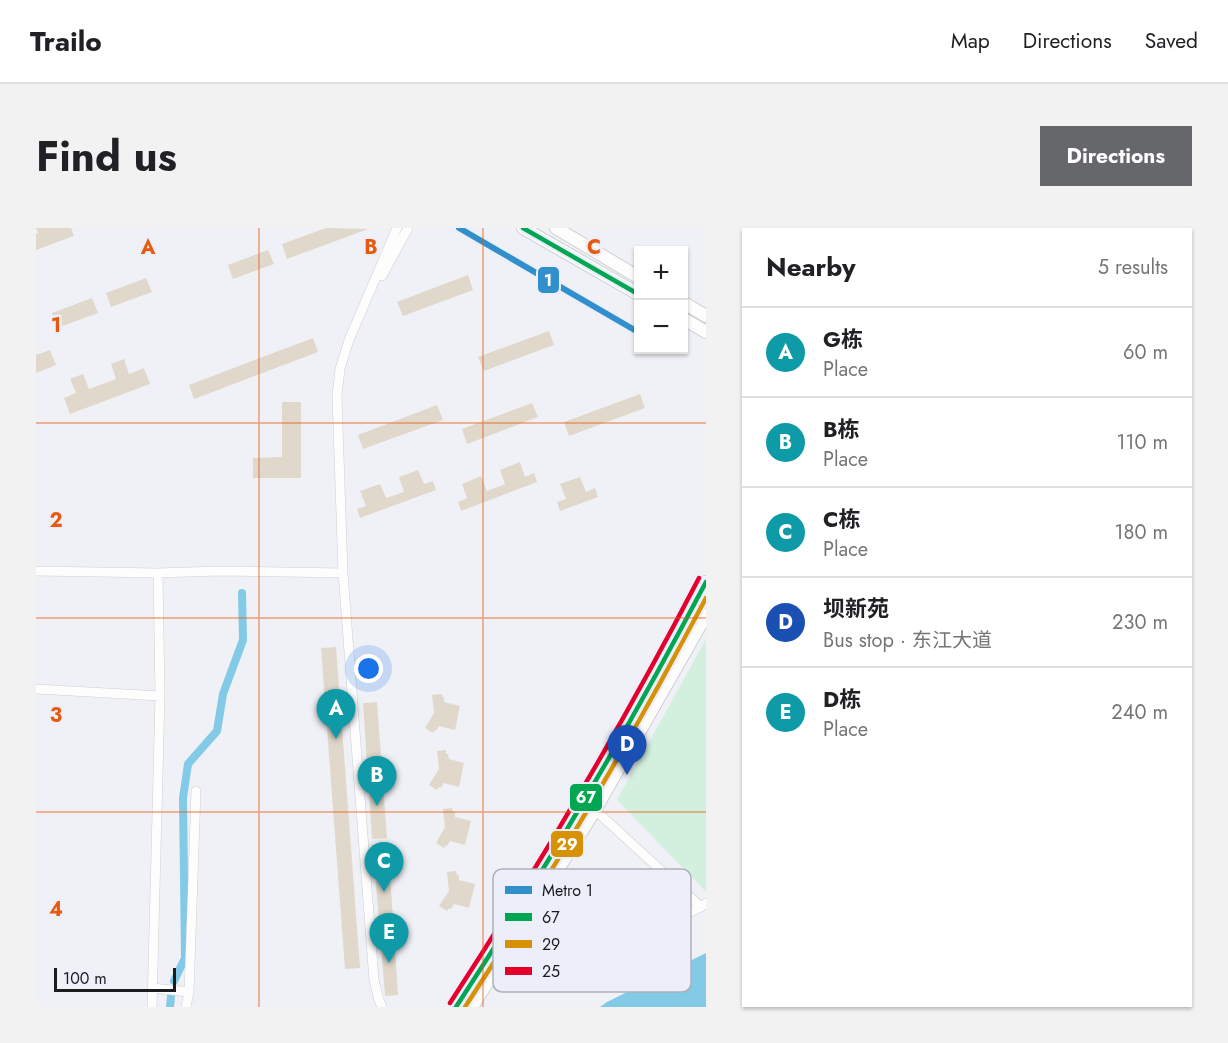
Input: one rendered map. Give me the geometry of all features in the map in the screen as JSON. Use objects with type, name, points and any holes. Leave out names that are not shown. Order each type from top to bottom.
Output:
[{"type":"main road","points":[[522,228],[634,291]]},
{"type":"main road","points":[[556,228],[634,274]]},
{"type":"main road","points":[[688,305],[706,316]]},
{"type":"main road","points":[[688,321],[706,332]]},
{"type":"main road","points":[[543,869],[616,746],[706,582]]},
{"type":"main road","points":[[559,869],[595,810],[706,615]]},
{"type":"main road","points":[[456,1007],[493,950]]},
{"type":"main road","points":[[472,1007],[493,975]]},
{"type":"street","points":[[382,1007],[374,980],[343,573],[337,396],[340,369],[349,339],[397,228]]},
{"type":"street","points":[[349,339],[408,228]]},
{"type":"street","points":[[36,571],[343,573]]},
{"type":"street","points":[[152,1007],[160,696],[158,573]]},
{"type":"street","points":[[36,689],[160,696]]},
{"type":"street","points":[[186,1007],[189,992],[196,791]]},
{"type":"street","points":[[595,810],[663,869]]},
{"type":"street","points":[[691,894],[704,905]]},
{"type":"street","points":[[153,988],[189,992]]},
{"type":"green space","points":[[706,639],[706,892],[691,876],[691,869],[684,869],[617,800]]},
{"type":"water","points":[[706,953],[706,1007],[600,1007],[627,992],[691,992],[691,960]]},
{"type":"building","points":[[36,228],[71,228],[74,236],[36,250],[36,234],[38,233]]},
{"type":"building","points":[[326,228],[368,229],[287,259],[282,244]]},
{"type":"building","points":[[268,250],[274,264],[233,279],[228,265]]},
{"type":"building","points":[[468,275],[473,290],[403,316],[397,302]]},
{"type":"building","points":[[146,278],[152,292],[111,307],[106,293]]},
{"type":"building","points":[[92,298],[98,313],[57,328],[52,313]]},
{"type":"building","points":[[549,331],[554,345],[484,371],[478,357]]},
{"type":"building","points":[[313,338],[318,352],[194,399],[189,385]]},
{"type":"building","points":[[50,350],[56,365],[36,373],[36,355]]},
{"type":"building","points":[[124,359],[129,374],[144,368],[150,384],[70,414],[64,398],[76,393],[70,379],[83,374],[89,389],[116,379],[111,364]]},
{"type":"building","points":[[640,394],[645,408],[569,436],[564,422]]},
{"type":"building","points":[[282,402],[301,402],[301,478],[253,478],[253,458],[282,457]]},
{"type":"building","points":[[532,403],[538,417],[467,444],[462,429]]},
{"type":"building","points":[[437,405],[443,420],[363,449],[358,435]]},
{"type":"building","points":[[520,462],[525,477],[534,473],[537,482],[461,511],[458,502],[467,498],[462,484],[481,476],[487,491],[505,484],[500,470]]},
{"type":"building","points":[[418,470],[424,484],[433,481],[436,490],[360,518],[357,509],[366,506],[360,491],[380,484],[386,498],[404,492],[399,477]]},
{"type":"building","points":[[580,477],[586,492],[595,488],[598,497],[560,511],[557,502],[566,499],[560,484]]},
{"type":"building","points":[[336,647],[360,968],[345,969],[321,648]]},
{"type":"building","points":[[442,694],[444,702],[460,706],[455,730],[439,726],[433,733],[425,728],[434,713],[432,695]]},
{"type":"building","points":[[377,702],[387,838],[372,839],[363,703]]},
{"type":"building","points":[[446,750],[449,759],[464,763],[459,787],[444,783],[437,790],[429,785],[439,769],[437,751]]},
{"type":"building","points":[[452,808],[455,817],[471,821],[465,845],[450,841],[444,848],[436,843],[445,827],[443,809]]},
{"type":"building","points":[[389,859],[398,995],[385,996],[374,860]]},
{"type":"building","points":[[456,871],[459,880],[475,884],[469,908],[454,904],[447,911],[439,906],[449,891],[447,872]]},
{"type":"waterway","points":[[174,981],[185,958],[183,798],[188,764],[217,731],[223,694],[243,640],[242,593]]},
{"type":"waterway","points":[[170,1007],[171,996]]},
{"type":"metro line","name":"1","points":[[459,228],[634,330]]},
{"type":"transit line","name":"67","points":[[523,228],[634,292]]},
{"type":"transit line","name":"25","points":[[534,869],[641,687],[699,578]]},
{"type":"transit line","name":"67","points":[[543,869],[647,691],[706,582]]},
{"type":"transit line","name":"29","points":[[552,869],[649,702],[706,598]]},
{"type":"transit line","name":"25","points":[[450,1003],[493,935]]},
{"type":"transit line","name":"67","points":[[456,1007],[493,949]]},
{"type":"transit line","name":"29","points":[[465,1007],[493,963]]},
{"type":"place","name":"G栋","points":[[336,739]]},
{"type":"place","name":"坝新苑","points":[[627,775]]},
{"type":"place","name":"B栋","points":[[377,806]]},
{"type":"place","name":"C栋","points":[[384,892]]},
{"type":"place","name":"D栋","points":[[389,963]]}]
